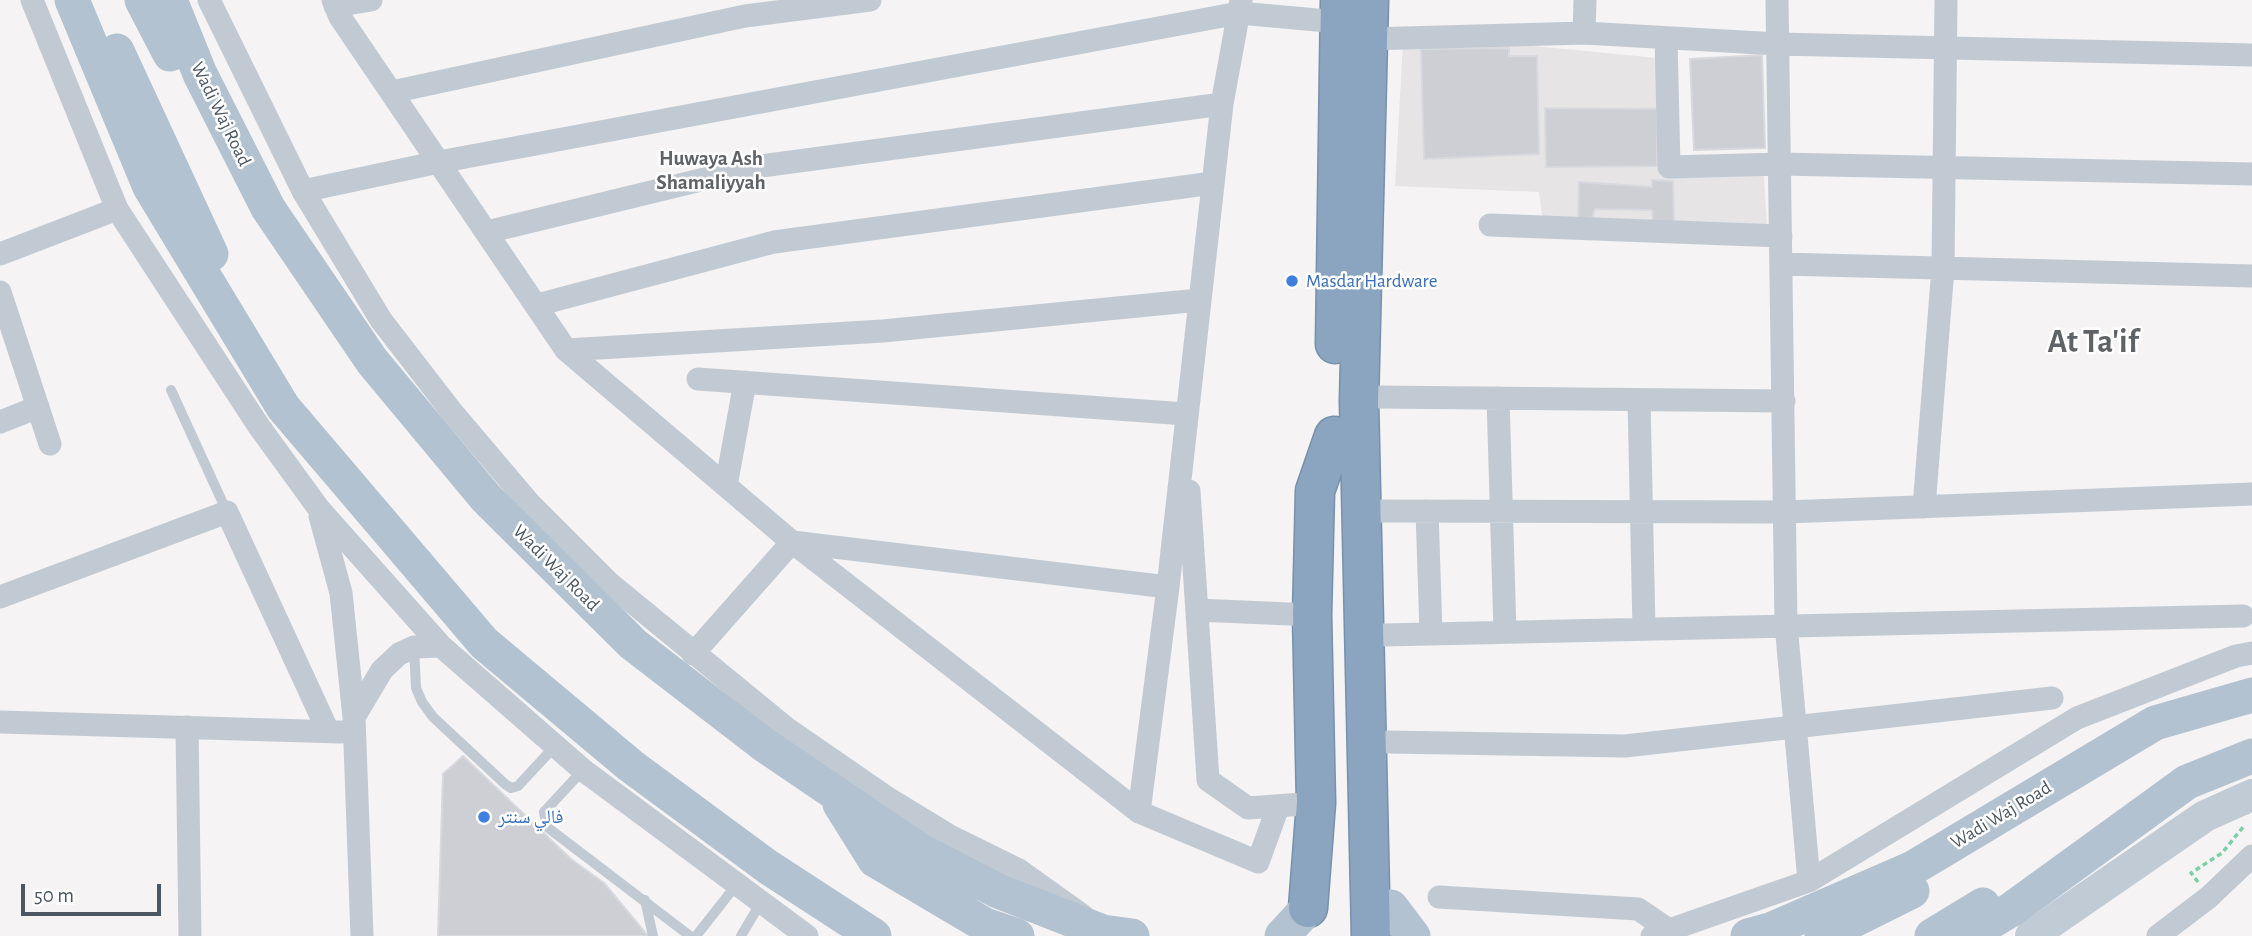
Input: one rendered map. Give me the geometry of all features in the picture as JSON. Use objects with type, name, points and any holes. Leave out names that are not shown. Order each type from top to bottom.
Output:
[{"type":"highway","points":[[1354,15],[1366,191],[1368,399],[1392,926]]},
{"type":"highway","points":[[1346,936],[1334,454],[1354,15]]},
{"type":"highway","points":[[1368,399],[1380,511],[1392,926]]},
{"type":"highway","points":[[1308,908],[1316,803],[1312,615],[1315,491],[1334,454]]},
{"type":"main road","points":[[72,0],[150,187],[284,407],[484,643],[631,766],[768,867],[874,936]]},
{"type":"main road","points":[[95,0],[201,226],[245,343]]},
{"type":"main road","points":[[142,0],[256,225],[317,279]]},
{"type":"main road","name":"Wadi Waj Road","points":[[170,0],[200,74],[268,208],[372,361],[486,498],[633,644],[763,744],[919,850],[998,891],[1118,934]]},
{"type":"main road","name":"Wadi Waj Road","points":[[1748,936],[1913,868],[2155,723],[2252,695]]},
{"type":"main road","points":[[1967,936],[2012,909],[2187,782],[2252,756]]},
{"type":"main road","points":[[832,791],[875,860],[985,925],[1017,936]]},
{"type":"main road","points":[[1932,936],[2012,887],[2071,842],[2166,797]]},
{"type":"main road","points":[[1822,936],[1938,876],[1996,836],[2026,800]]},
{"type":"main road","points":[[1282,936],[1308,908]]},
{"type":"street","points":[[32,0],[117,209],[258,425],[319,509],[441,646],[555,746],[583,770],[807,936]]},
{"type":"street","points":[[209,0],[303,191],[381,320],[452,412],[530,504],[608,583],[786,728],[886,797],[950,836],[1019,870],[1118,934]]},
{"type":"street","points":[[372,0],[334,3],[566,350],[792,542],[1139,812],[1258,862],[1278,807]]},
{"type":"street","points":[[392,92],[745,16],[870,0]]},
{"type":"street","points":[[1584,33],[1585,0]]},
{"type":"street","points":[[1777,0],[1786,624],[1809,881]]},
{"type":"street","points":[[1924,507],[1942,268],[1946,0]]},
{"type":"street","points":[[303,191],[439,162],[1240,7],[1584,33],[1778,44],[2252,55]]},
{"type":"street","points":[[1139,812],[1168,587],[1222,104],[1240,7]]},
{"type":"street","points":[[1667,37],[1669,167],[1780,164],[2252,174]]},
{"type":"street","points":[[487,232],[754,167],[1222,104]]},
{"type":"street","points":[[537,305],[774,242],[1213,183]]},
{"type":"street","points":[[0,254],[117,209]]},
{"type":"street","points":[[1490,225],[1781,236]]},
{"type":"street","points":[[1782,264],[2252,276]]},
{"type":"street","points":[[0,292],[50,444]]},
{"type":"street","points":[[566,350],[883,331],[1199,300]]},
{"type":"street","points":[[698,379],[1185,421]]},
{"type":"street","points":[[726,486],[745,382]]},
{"type":"street","points":[[1498,398],[1505,632]]},
{"type":"street","points":[[1368,399],[1784,401]]},
{"type":"street","points":[[1639,400],[1644,628]]},
{"type":"street","points":[[0,422],[38,407]]},
{"type":"street","points":[[1185,421],[1208,780],[1248,808],[1316,803]]},
{"type":"street","points":[[1380,511],[1786,512],[2252,494]]},
{"type":"street","points":[[319,509],[341,593],[354,725],[362,936]]},
{"type":"street","points":[[1427,511],[1431,634]]},
{"type":"street","points":[[0,597],[227,512],[328,731]]},
{"type":"street","points":[[693,654],[792,542]]},
{"type":"street","points":[[792,542],[1168,587]]},
{"type":"street","points":[[1197,610],[1312,615]]},
{"type":"street","points":[[1384,635],[1786,624],[2248,616]]},
{"type":"street","points":[[354,725],[382,670],[399,654],[414,647],[441,646]]},
{"type":"street","points":[[1439,897],[1638,909],[1660,933],[1809,881],[2077,718],[2236,656],[2252,653]]},
{"type":"street","points":[[1388,742],[1625,746],[2052,698]]},
{"type":"street","points":[[0,722],[328,731],[354,725]]},
{"type":"street","points":[[187,727],[190,936]]},
{"type":"street","points":[[2031,936],[2205,816],[2252,795]]},
{"type":"street","points":[[2158,936],[2209,897],[2252,856]]},
{"type":"lane","points":[[171,390],[227,512]]},
{"type":"lane","points":[[414,647],[416,688],[422,702],[433,717],[505,785],[511,788],[518,786],[555,746]]},
{"type":"lane","points":[[583,770],[544,812],[542,818],[547,827],[690,936]]},
{"type":"lane","points":[[696,936],[737,884]]},
{"type":"lane","points":[[645,900],[653,936]]},
{"type":"lane","points":[[741,936],[761,902]]},
{"type":"path","points":[[2209,897],[2191,873],[2222,853],[2252,816]]},
{"type":"shaded area","points":[[1403,44],[1523,45],[1658,58],[1663,172],[1764,176],[1767,227],[1543,222],[1539,192],[1395,186]]},
{"type":"building","points":[[1509,48],[1509,56],[1537,56],[1539,154],[1424,159],[1421,49]]},
{"type":"building","points":[[1762,55],[1765,148],[1694,150],[1690,59]]},
{"type":"building","points":[[1545,108],[1657,109],[1657,166],[1546,167]]},
{"type":"building","points":[[1652,180],[1673,181],[1674,222],[1653,222],[1652,210],[1595,209],[1592,218],[1578,218],[1579,182],[1652,187]]},
{"type":"building","name":"فالي سنتر","points":[[463,756],[571,859],[604,883],[648,936],[438,936],[443,774]]},
{"type":"place","name":"Masdar Hardware","points":[[1292,281]]},
{"type":"place","name":"فالي سنتر","points":[[484,817]]},
{"type":"district","name":"Huwaya Ash Shamaliyyah","points":[[711,171]]},
{"type":"district","name":"At Ta'if","points":[[2093,342]]}]
